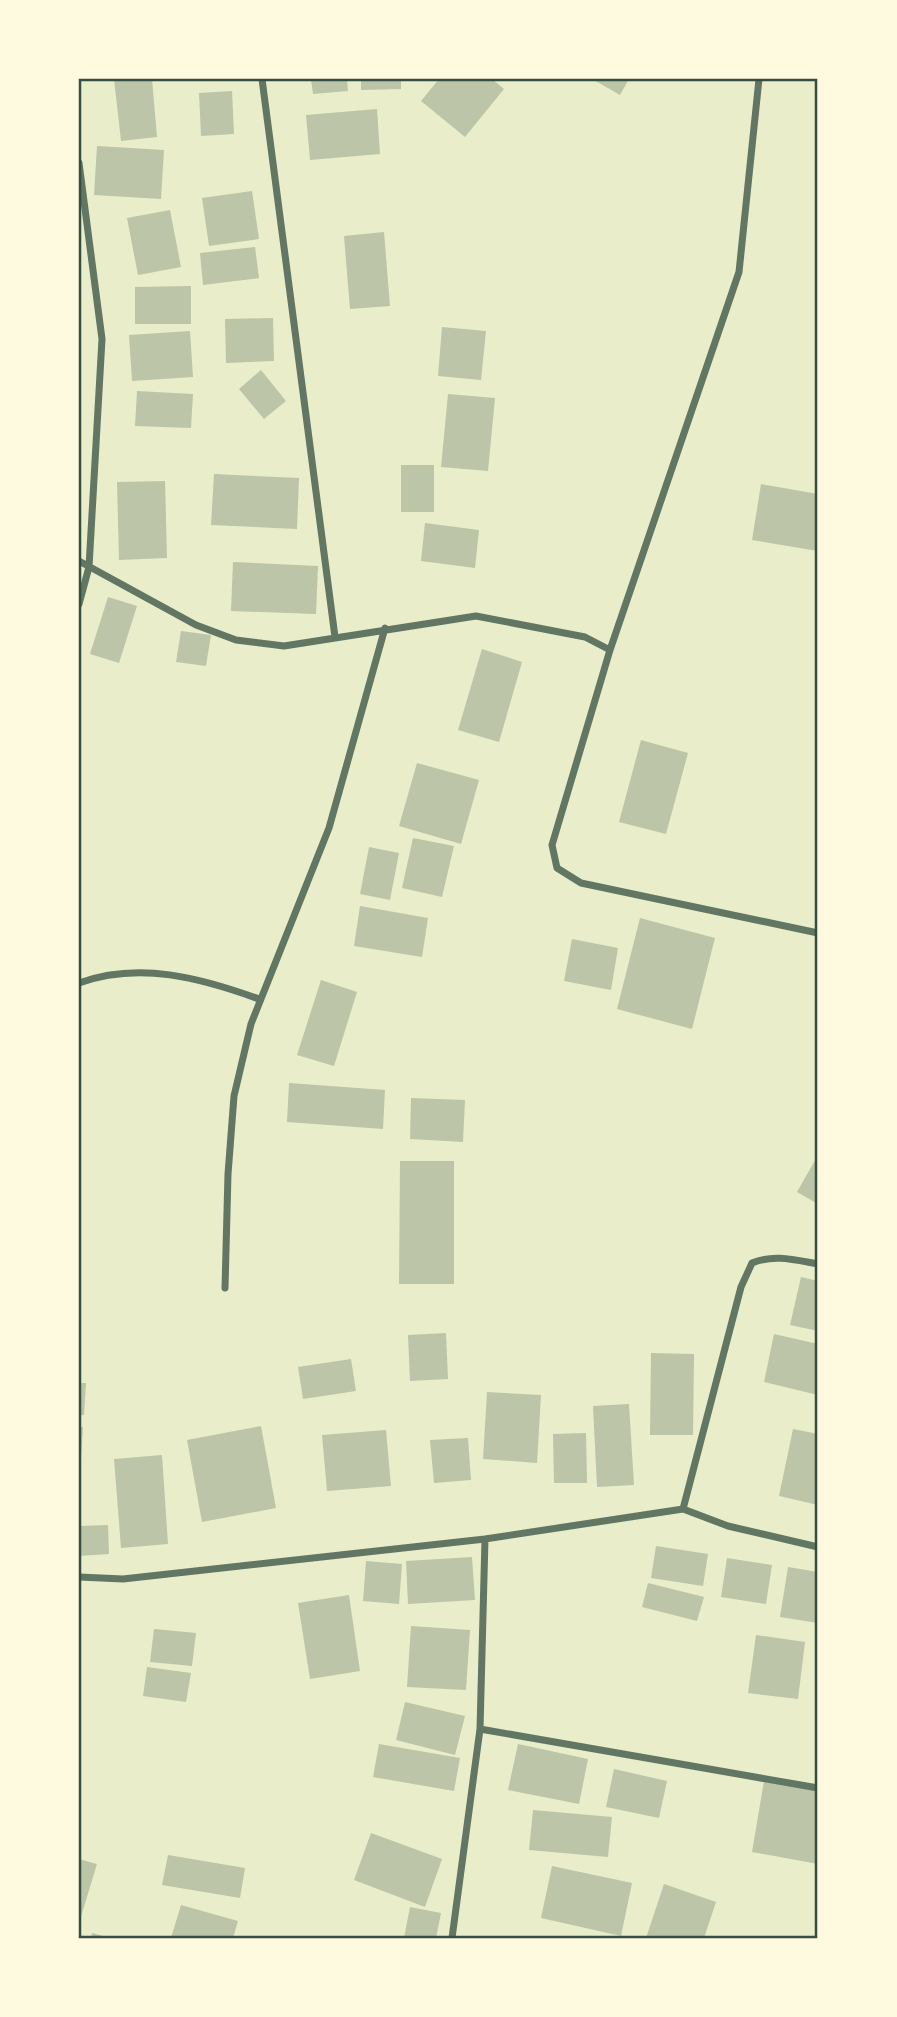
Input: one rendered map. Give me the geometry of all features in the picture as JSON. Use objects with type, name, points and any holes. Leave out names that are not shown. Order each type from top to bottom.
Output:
[{"type":"street","points":[[261,79],[335,637]]},
{"type":"street","points":[[759,79],[739,272],[610,650],[552,845],[557,868],[581,883],[818,933]]},
{"type":"street","points":[[79,163],[102,339],[89,567],[79,604]]},
{"type":"street","points":[[79,561],[196,625],[236,640],[284,646],[323,642],[335,637],[384,628],[476,616],[585,637],[610,650]]},
{"type":"street","points":[[225,1288],[228,1174],[234,1096],[259,999],[329,828],[384,628]]},
{"type":"street","points":[[79,983],[100,975],[145,970],[225,987],[259,999]]},
{"type":"street","points":[[683,1509],[741,1287],[752,1263],[765,1258],[784,1258],[818,1264]]},
{"type":"street","points":[[79,1577],[123,1579],[485,1539],[683,1509],[728,1526],[818,1547]]},
{"type":"street","points":[[452,1938],[480,1729],[485,1539]]},
{"type":"street","points":[[480,1729],[818,1788]]},
{"type":"building","points":[[114,79],[152,79],[157,137],[121,141]]},
{"type":"building","points":[[311,79],[347,79],[348,91],[313,94]]},
{"type":"building","points":[[361,79],[401,79],[401,89],[361,90]]},
{"type":"building","points":[[439,79],[492,79],[504,89],[465,137],[421,101]]},
{"type":"building","points":[[592,79],[629,79],[620,95]]},
{"type":"building","points":[[232,91],[234,134],[201,136],[199,93]]},
{"type":"building","points":[[377,109],[380,154],[310,160],[306,115]]},
{"type":"building","points":[[97,146],[164,150],[161,199],[94,195]]},
{"type":"building","points":[[252,191],[259,239],[209,246],[202,198]]},
{"type":"building","points":[[170,210],[181,267],[138,275],[127,218]]},
{"type":"building","points":[[384,232],[390,306],[350,309],[344,236]]},
{"type":"building","points":[[255,247],[259,278],[203,285],[200,253]]},
{"type":"building","points":[[191,286],[191,324],[135,324],[135,287]]},
{"type":"building","points":[[273,318],[274,361],[226,363],[225,319]]},
{"type":"building","points":[[442,327],[486,331],[481,380],[438,376]]},
{"type":"building","points":[[190,331],[193,377],[132,381],[129,335]]},
{"type":"building","points":[[261,370],[286,401],[264,419],[239,389]]},
{"type":"building","points":[[137,391],[193,394],[191,428],[135,426]]},
{"type":"building","points":[[448,394],[495,398],[488,471],[441,467]]},
{"type":"building","points":[[401,465],[434,465],[434,512],[401,512]]},
{"type":"building","points":[[214,474],[299,478],[297,529],[211,525]]},
{"type":"building","points":[[165,481],[167,558],[119,560],[117,482]]},
{"type":"building","points":[[761,484],[818,494],[818,551],[752,540]]},
{"type":"building","points":[[425,523],[479,530],[475,568],[421,561]]},
{"type":"building","points":[[233,562],[318,566],[316,614],[231,611]]},
{"type":"building","points":[[108,597],[137,606],[119,663],[90,654]]},
{"type":"building","points":[[181,631],[211,635],[206,666],[176,662]]},
{"type":"building","points":[[482,649],[522,662],[499,742],[458,730]]},
{"type":"building","points":[[641,740],[688,753],[666,834],[619,822]]},
{"type":"building","points":[[417,763],[479,780],[461,844],[399,826]]},
{"type":"building","points":[[413,838],[454,846],[442,897],[402,888]]},
{"type":"building","points":[[369,847],[399,853],[390,900],[360,894]]},
{"type":"building","points":[[360,906],[428,918],[422,957],[354,946]]},
{"type":"building","points":[[640,918],[715,938],[692,1029],[617,1009]]},
{"type":"building","points":[[572,939],[618,948],[611,990],[564,981]]},
{"type":"building","points":[[321,980],[357,992],[334,1066],[297,1055]]},
{"type":"building","points":[[289,1083],[385,1090],[383,1129],[287,1122]]},
{"type":"building","points":[[411,1098],[465,1100],[463,1142],[410,1139]]},
{"type":"building","points":[[818,1155],[818,1204],[797,1192]]},
{"type":"building","points":[[400,1161],[454,1161],[454,1284],[399,1284]]},
{"type":"building","points":[[801,1277],[818,1281],[818,1331],[790,1325]]},
{"type":"building","points":[[446,1333],[448,1379],[410,1381],[408,1335]]},
{"type":"building","points":[[774,1334],[818,1344],[818,1395],[764,1382]]},
{"type":"building","points":[[651,1353],[694,1354],[693,1435],[650,1435]]},
{"type":"building","points":[[351,1359],[356,1391],[303,1399],[298,1367]]},
{"type":"building","points":[[79,1383],[86,1383],[84,1415],[79,1415]]},
{"type":"building","points":[[487,1392],[541,1395],[537,1463],[483,1459]]},
{"type":"building","points":[[629,1404],[634,1485],[597,1487],[593,1406]]},
{"type":"building","points":[[261,1426],[276,1508],[202,1522],[187,1440]]},
{"type":"building","points":[[79,1427],[83,1427],[81,1458],[79,1458]]},
{"type":"building","points":[[793,1429],[818,1434],[818,1505],[779,1496]]},
{"type":"building","points":[[386,1430],[391,1486],[327,1491],[322,1435]]},
{"type":"building","points":[[586,1433],[587,1483],[554,1483],[553,1434]]},
{"type":"building","points":[[468,1438],[471,1480],[434,1483],[430,1440]]},
{"type":"building","points":[[162,1455],[168,1544],[121,1548],[114,1459]]},
{"type":"building","points":[[108,1525],[109,1554],[79,1556],[79,1526]]},
{"type":"building","points":[[656,1546],[708,1554],[703,1586],[651,1578]]},
{"type":"building","points":[[472,1557],[475,1600],[408,1604],[406,1561]]},
{"type":"building","points":[[727,1558],[772,1565],[766,1604],[721,1597]]},
{"type":"building","points":[[366,1561],[402,1564],[399,1604],[363,1601]]},
{"type":"building","points":[[788,1567],[818,1572],[818,1623],[780,1617]]},
{"type":"building","points":[[648,1583],[704,1597],[697,1621],[642,1607]]},
{"type":"building","points":[[349,1595],[360,1671],[310,1679],[298,1603]]},
{"type":"building","points":[[411,1626],[470,1630],[466,1690],[407,1687]]},
{"type":"building","points":[[154,1629],[196,1633],[192,1666],[150,1662]]},
{"type":"building","points":[[756,1635],[805,1642],[798,1699],[748,1693]]},
{"type":"building","points":[[147,1667],[191,1673],[186,1702],[143,1696]]},
{"type":"building","points":[[405,1702],[465,1716],[455,1755],[396,1740]]},
{"type":"building","points":[[379,1744],[460,1758],[454,1791],[373,1777]]},
{"type":"building","points":[[518,1744],[588,1759],[579,1804],[508,1790]]},
{"type":"building","points":[[614,1769],[667,1781],[659,1818],[606,1807]]},
{"type":"building","points":[[764,1781],[818,1791],[818,1864],[752,1852]]},
{"type":"building","points":[[533,1810],[612,1817],[608,1857],[529,1850]]},
{"type":"building","points":[[371,1833],[442,1859],[425,1907],[354,1880]]},
{"type":"building","points":[[168,1855],[245,1868],[240,1898],[162,1885]]},
{"type":"building","points":[[79,1859],[97,1864],[79,1923]]},
{"type":"building","points":[[552,1866],[632,1883],[621,1936],[541,1918]]},
{"type":"building","points":[[664,1884],[716,1902],[704,1938],[646,1938]]},
{"type":"building","points":[[181,1905],[238,1921],[233,1938],[171,1938]]},
{"type":"building","points":[[410,1907],[441,1913],[436,1938],[404,1938]]},
{"type":"building","points":[[92,1933],[107,1937],[107,1938],[91,1938]]}]
